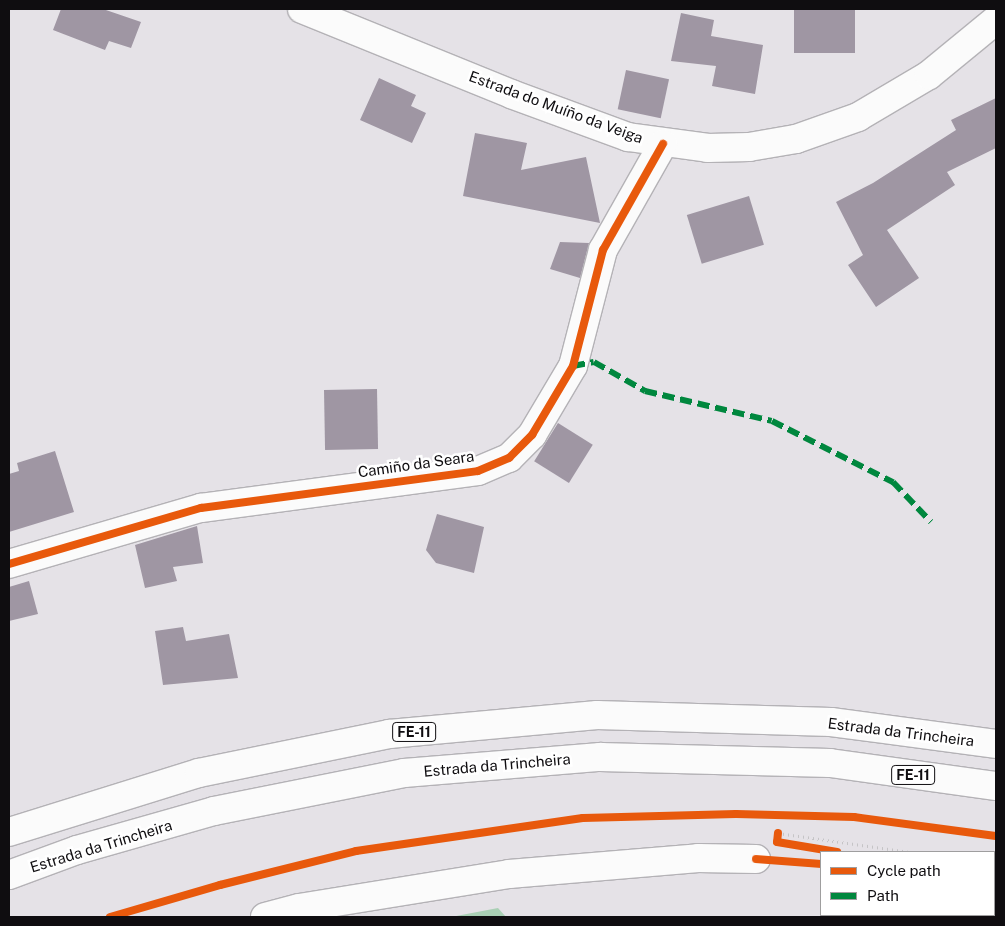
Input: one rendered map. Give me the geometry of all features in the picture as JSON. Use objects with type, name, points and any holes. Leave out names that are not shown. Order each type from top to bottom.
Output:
[{"type":"main road","name":"Estrada do Muíño da Veiga","points":[[302,9],[520,97],[628,137],[664,144],[749,148],[796,139],[858,117],[929,74],[996,20]]},
{"type":"main road","name":"Camiño da Seara","points":[[9,564],[201,508],[478,471],[510,458],[532,435],[573,366],[603,250],[664,144]]},
{"type":"main road","name":"Estrada da Trincheira","points":[[9,832],[208,771],[390,734],[597,715],[831,722],[996,744]]},
{"type":"main road","name":"Estrada da Trincheira","points":[[9,875],[77,850],[214,812],[404,773],[600,757],[830,764],[996,786]]},
{"type":"main road","points":[[265,917],[299,908],[509,874],[698,858],[756,859]]},
{"type":"path","points":[[830,851],[777,842],[778,833],[903,851]]},
{"type":"green space","points":[[498,908],[506,917],[451,917]]},
{"type":"building","points":[[61,9],[103,9],[141,22],[131,48],[109,41],[105,50],[53,30]]},
{"type":"building","points":[[794,9],[855,9],[855,53],[794,53]]},
{"type":"building","points":[[681,13],[714,20],[711,36],[763,45],[755,94],[712,86],[716,66],[671,61]]},
{"type":"building","points":[[626,70],[669,79],[661,118],[618,109]]},
{"type":"building","points":[[379,78],[416,95],[411,106],[426,113],[412,143],[360,120]]},
{"type":"building","points":[[996,98],[996,148],[947,172],[955,185],[887,230],[919,278],[876,307],[848,265],[863,255],[836,202],[873,183],[956,130],[951,120]]},
{"type":"building","points":[[475,133],[527,143],[521,170],[586,157],[600,223],[463,196]]},
{"type":"building","points":[[749,196],[764,245],[702,264],[687,215]]},
{"type":"building","points":[[560,242],[589,243],[580,278],[550,269]]},
{"type":"building","points":[[377,389],[378,449],[325,450],[324,390]]},
{"type":"building","points":[[558,423],[593,445],[569,483],[534,461]]},
{"type":"building","points":[[55,451],[74,512],[9,532],[9,474],[19,471],[17,463]]},
{"type":"building","points":[[437,514],[484,527],[474,573],[436,563],[426,550]]},
{"type":"building","points":[[197,526],[203,563],[173,567],[177,581],[145,588],[135,545]]},
{"type":"building","points":[[29,581],[38,614],[9,621],[9,587]]},
{"type":"building","points":[[183,627],[186,641],[229,634],[238,678],[163,685],[155,631]]},
{"type":"marked path","points":[[573,366],[594,362],[645,391],[772,421],[893,482],[931,522]]},
{"type":"cycle path","points":[[9,564],[201,508],[478,471],[509,458],[532,435],[573,366],[603,250],[663,144]]},
{"type":"cycle path","points":[[110,917],[220,885],[356,851],[583,818],[736,814],[854,817],[996,836]]},
{"type":"cycle path","points":[[778,833],[777,842],[831,851]]},
{"type":"cycle path","points":[[756,859],[820,864]]}]
